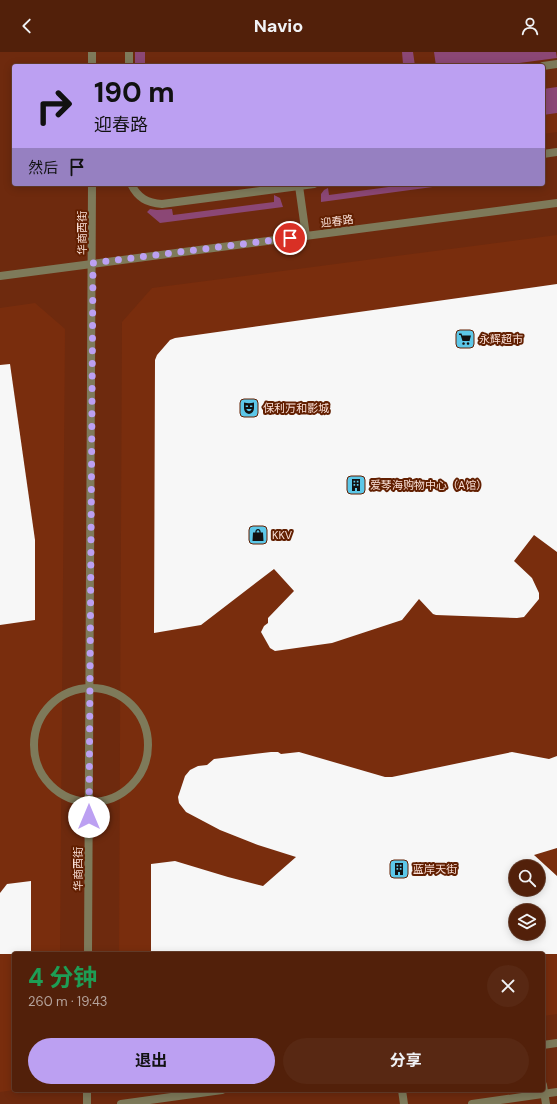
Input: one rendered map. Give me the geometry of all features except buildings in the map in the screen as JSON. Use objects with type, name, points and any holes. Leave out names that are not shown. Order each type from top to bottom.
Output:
[{"type":"street","points":[[92,52],[92,64]]},
{"type":"street","points":[[129,52],[129,64]]},
{"type":"street","points":[[545,66],[557,64]]},
{"type":"street","points":[[545,154],[557,152]]},
{"type":"street","name":"华商西街","points":[[88,952],[93,263],[92,186]]},
{"type":"street","points":[[132,186],[137,194],[145,200],[152,203],[162,204],[299,186],[306,236]]},
{"type":"street","name":"迎春路","points":[[0,276],[557,203]]},
{"type":"street","points":[[90,688],[115,694],[126,700],[135,709],[142,720],[147,732],[148,745],[147,757],[142,769],[136,780],[131,785],[116,796],[104,800],[89,802],[66,796],[46,781],[36,758],[34,745],[35,733],[46,710],[55,701],[66,694],[90,688]]},
{"type":"street","points":[[545,1045],[557,1043]]},
{"type":"street","points":[[87,1092],[87,1104]]},
{"type":"street","points":[[121,1104],[208,1092]]},
{"type":"street","points":[[402,1092],[404,1104]]},
{"type":"street","points":[[472,1104],[557,1092]]},
{"type":"street","points":[[544,1094],[546,1104]]},
{"type":"shaded area","points":[[135,52],[145,52],[145,64],[135,64]]},
{"type":"shaded area","points":[[402,52],[413,52],[415,64],[403,64]]},
{"type":"shaded area","points":[[434,52],[556,52],[557,58],[512,64],[436,64]]},
{"type":"shaded area","points":[[557,87],[557,113],[545,115],[545,89]]},
{"type":"shaded area","points":[[557,113],[557,132],[545,134],[545,115]]},
{"type":"shaded area","points":[[396,186],[440,186],[321,202],[321,194],[328,188],[329,195]]},
{"type":"shaded area","points":[[274,195],[280,198],[283,207],[160,223],[147,212],[150,209],[172,209],[173,215],[274,202]]},
{"type":"shaded area","points":[[557,235],[557,1014],[545,1016],[545,952],[119,952],[122,322],[152,288]]},
{"type":"shaded area","points":[[35,303],[65,329],[60,952],[12,952],[12,1090],[0,1092],[0,308]]},
{"type":"place","name":"永辉超市","points":[[465,339]]},
{"type":"place","name":"保利万和影城","points":[[249,408]]},
{"type":"place","name":"爱琴海购物中心（A馆）","points":[[356,485]]},
{"type":"place","name":"KKV","points":[[258,535]]},
{"type":"place","name":"蓝岸天街","points":[[399,869]]},
{"type":"route","points":[[89,817],[93,263],[290,238]]}]
